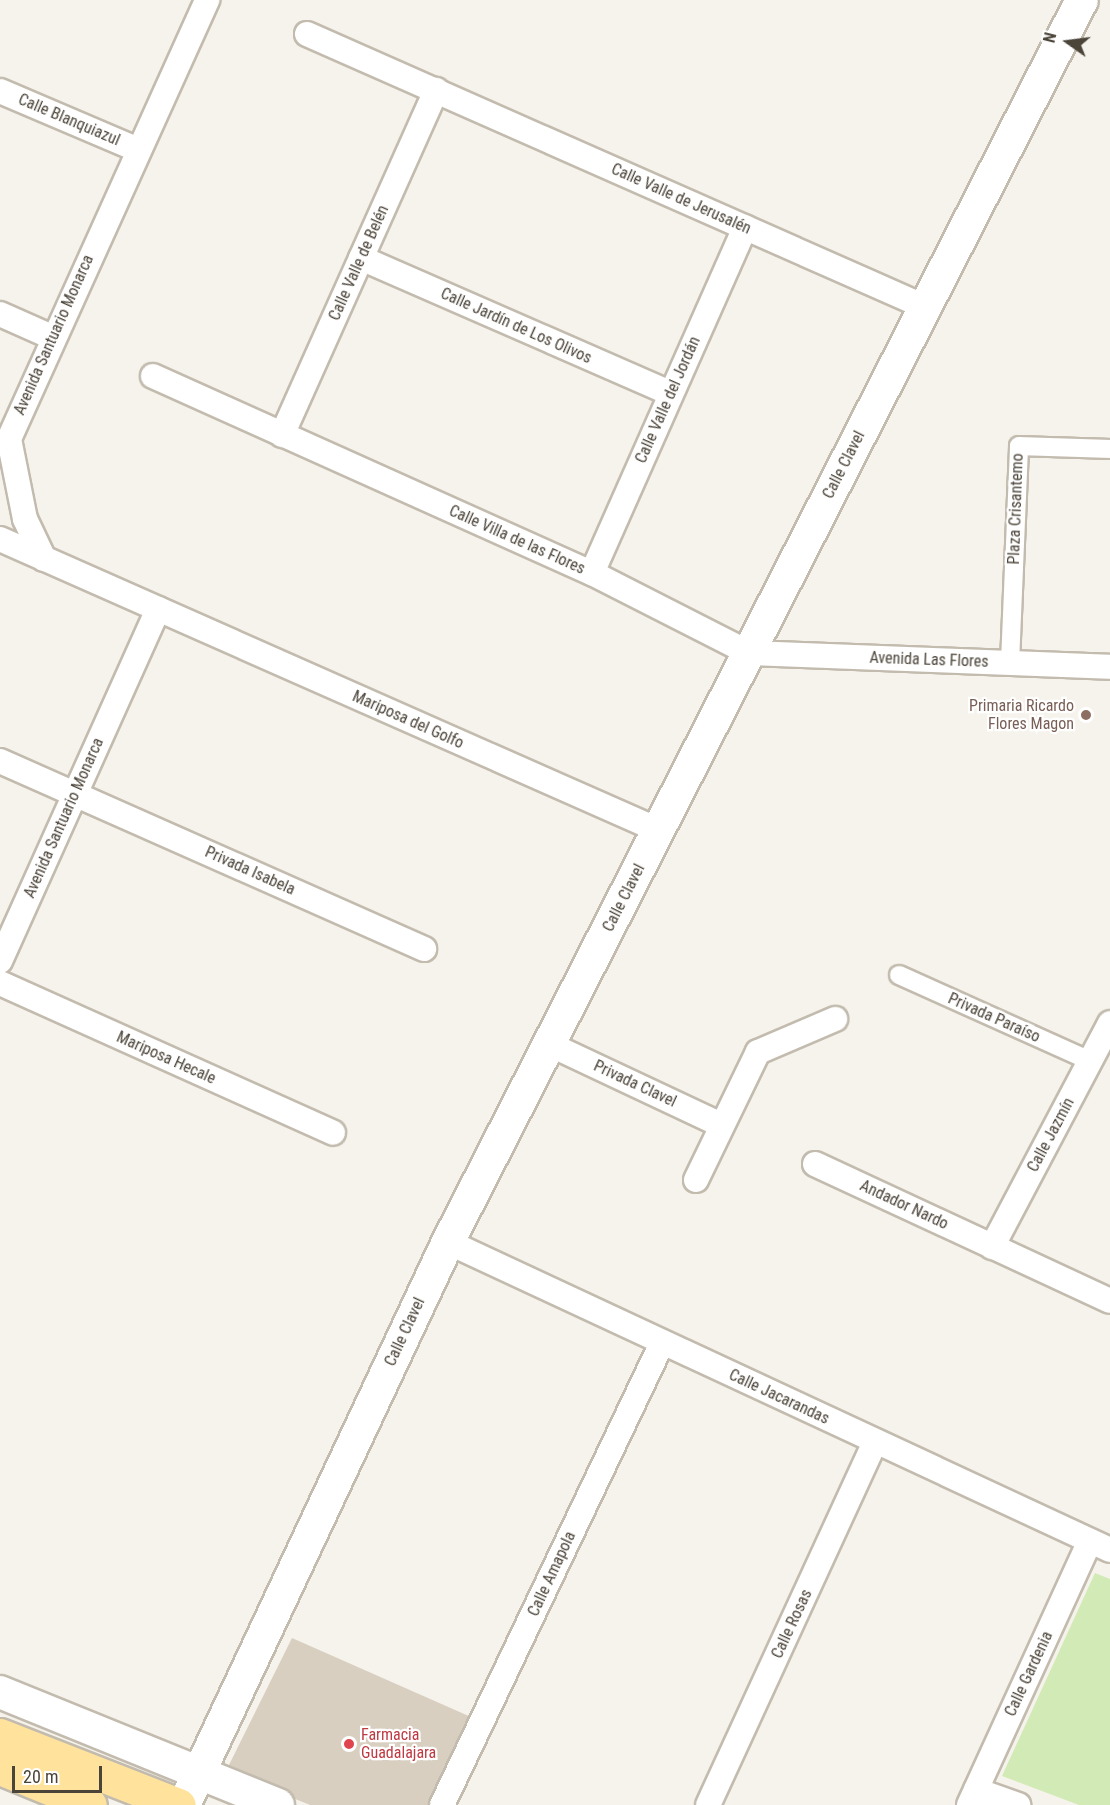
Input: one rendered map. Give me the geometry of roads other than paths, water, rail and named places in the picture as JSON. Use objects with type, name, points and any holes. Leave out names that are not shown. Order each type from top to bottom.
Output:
[{"type":"main road","points":[[0,1735],[181,1805]]},
{"type":"main road","points":[[0,1768],[90,1805]]},
{"type":"street","name":"Avenida Santuario Monarca","points":[[44,559],[25,519],[9,439],[52,337],[207,0]]},
{"type":"street","name":"Calle Clavel","points":[[181,1805],[448,1242],[1082,0]]},
{"type":"street","name":"Calle Valle de Jerusalén","points":[[307,34],[925,307]]},
{"type":"street","name":"Calle Valle de Belén","points":[[282,435],[436,90]]},
{"type":"street","name":"Calle Blanquiazul","points":[[0,91],[138,150]]},
{"type":"street","name":"Calle Valle del Jordán","points":[[592,573],[745,227]]},
{"type":"street","name":"Calle Jardín de Los Olivos","points":[[361,258],[670,393]]},
{"type":"street","points":[[0,314],[52,337]]},
{"type":"street","name":"Calle Villa de las Flores","points":[[153,376],[592,573],[749,653]]},
{"type":"street","name":"Plaza Crisantemo","points":[[1010,663],[1019,446],[1110,449]]},
{"type":"street","points":[[0,539],[44,559]]},
{"type":"street","name":"Mariposa del Golfo","points":[[44,559],[658,830]]},
{"type":"street","name":"Avenida Santuario Monarca","points":[[0,961],[158,609]]},
{"type":"street","name":"Avenida Las Flores","points":[[749,653],[1110,667]]},
{"type":"street","name":"Privada Isabela","points":[[0,760],[424,949]]},
{"type":"street","name":"Privada Paraíso","points":[[899,975],[1090,1061]]},
{"type":"street","name":"Mariposa Hecale","points":[[0,984],[333,1133]]},
{"type":"street","points":[[696,1180],[758,1052],[835,1019]]},
{"type":"street","name":"Calle Jazmín","points":[[992,1247],[1110,1023]]},
{"type":"street","name":"Privada Clavel","points":[[549,1044],[721,1125]]},
{"type":"street","name":"Andador Nardo","points":[[815,1164],[1110,1301]]},
{"type":"street","name":"Calle Jacarandas","points":[[448,1242],[1099,1547]]},
{"type":"street","name":"Calle Amapola","points":[[442,1805],[662,1343]]},
{"type":"street","name":"Calle Rosas","points":[[708,1805],[875,1442]]},
{"type":"street","name":"Calle Gardenia","points":[[972,1797],[1099,1547]]},
{"type":"street","points":[[0,1692],[265,1802]]},
{"type":"street","points":[[972,1797],[1018,1805]]},
{"type":"place","name":"Primaria Ricardo Flores Magon","points":[[1086,715]]},
{"type":"place","name":"Farmacia Guadalajara","points":[[349,1744]]}]
